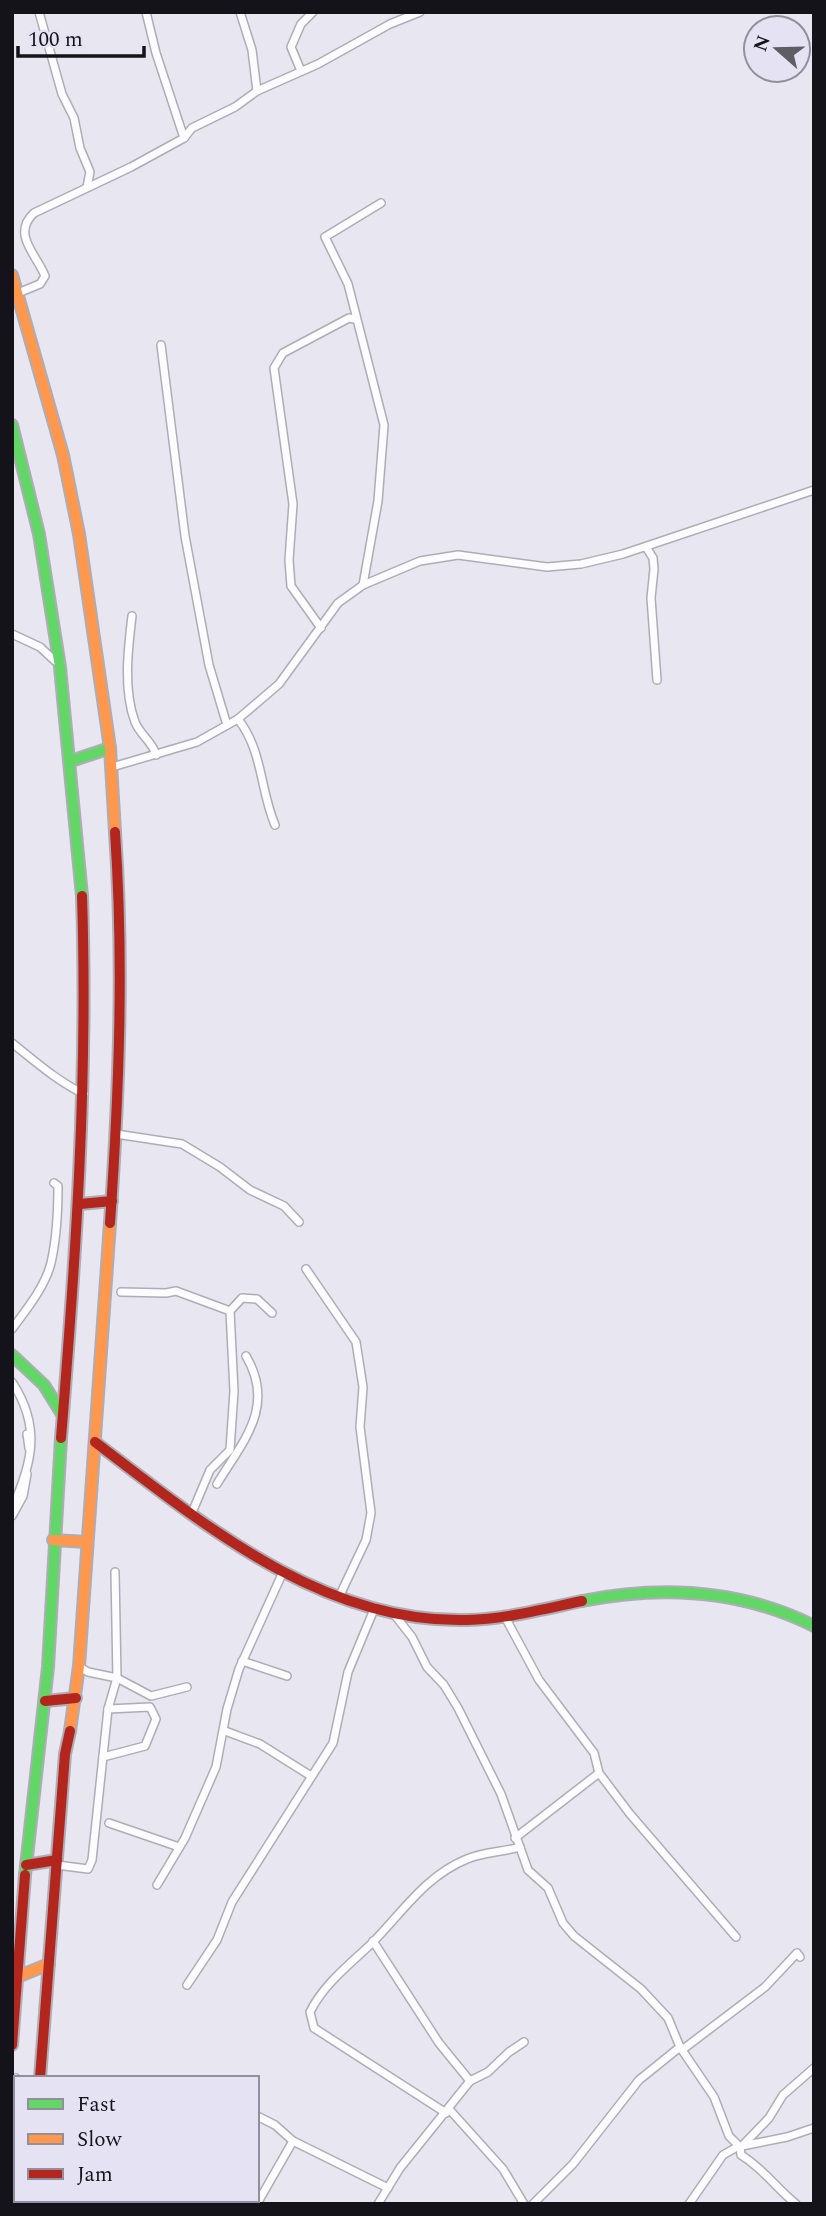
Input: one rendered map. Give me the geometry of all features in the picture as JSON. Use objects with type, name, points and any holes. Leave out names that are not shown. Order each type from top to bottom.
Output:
[{"type":"main road","points":[[12,275],[72,495],[92,615],[112,767],[121,986],[112,1201],[79,1666],[65,1754],[40,2076]]},
{"type":"main road","points":[[12,425],[38,534],[57,644],[71,761],[83,909],[84,1094],[80,1204],[53,1540],[45,1701],[26,1865],[12,2045]]},
{"type":"main road","points":[[71,761],[110,748]]},
{"type":"main road","points":[[80,1204],[112,1201]]},
{"type":"main road","points":[[12,1355],[44,1385],[62,1414]]},
{"type":"main road","points":[[44,1385],[65,1388]]},
{"type":"main road","points":[[95,1442],[191,1515],[248,1553],[339,1597],[393,1612],[447,1620],[505,1616],[598,1598],[709,1592],[774,1606],[814,1626]]},
{"type":"main road","points":[[53,1540],[87,1542]]},
{"type":"main road","points":[[45,1701],[76,1698]]},
{"type":"main road","points":[[26,1865],[57,1862]]},
{"type":"main road","points":[[17,1977],[49,1964]]},
{"type":"street","points":[[39,12],[65,105],[74,118],[80,148],[90,172],[88,187]]},
{"type":"street","points":[[146,12],[156,53],[184,138]]},
{"type":"street","points":[[240,12],[252,50],[257,91]]},
{"type":"street","points":[[301,71],[291,47],[301,24],[313,12]]},
{"type":"street","points":[[18,293],[40,284],[44,276],[25,239],[26,222],[34,213],[184,138],[191,128],[235,107],[257,91],[390,24],[420,12]]},
{"type":"street","points":[[363,585],[378,502],[384,434],[382,415],[348,284],[325,237],[381,203]]},
{"type":"street","points":[[321,628],[291,586],[289,560],[293,504],[274,368],[283,353],[349,318],[355,319]]},
{"type":"street","points":[[161,345],[185,536],[209,665],[227,725]]},
{"type":"street","points":[[112,767],[204,740],[238,719],[279,684],[329,613],[363,585],[420,561],[442,555],[474,556],[547,567],[602,560],[814,490]]},
{"type":"street","points":[[646,547],[653,558],[654,569],[651,598],[657,680]]},
{"type":"street","points":[[132,616],[128,643],[131,702],[136,724],[156,755]]},
{"type":"street","points":[[12,634],[40,647],[60,667]]},
{"type":"street","points":[[40,647],[57,644]]},
{"type":"street","points":[[238,719],[248,734],[262,770],[265,797],[275,825]]},
{"type":"street","points":[[12,1043],[50,1070],[60,1083],[84,1094]]},
{"type":"street","points":[[116,1135],[182,1144],[220,1167],[250,1190],[284,1206],[299,1222]]},
{"type":"street","points":[[12,1329],[36,1295],[51,1263],[58,1204],[58,1186],[54,1183]]},
{"type":"street","points":[[306,1269],[356,1342],[363,1387],[360,1427],[371,1513],[366,1540],[339,1597]]},
{"type":"street","points":[[121,1292],[176,1291],[230,1311]]},
{"type":"street","points":[[191,1515],[210,1470],[230,1450],[234,1391],[230,1311],[242,1298],[257,1299],[272,1313]]},
{"type":"street","points":[[217,1484],[245,1441],[257,1411],[259,1396],[256,1379],[246,1356]]},
{"type":"street","points":[[12,1382],[30,1414],[33,1437],[23,1496],[12,1516]]},
{"type":"street","points":[[12,1508],[30,1454],[27,1434]]},
{"type":"street","points":[[57,1862],[88,1869],[92,1860],[108,1709],[117,1678],[115,1572]]},
{"type":"street","points":[[157,1885],[179,1847],[216,1767],[225,1731],[227,1709],[242,1661],[283,1572]]},
{"type":"street","points":[[187,1985],[217,1940],[232,1902],[333,1743],[348,1672],[375,1607]]},
{"type":"street","points":[[393,1612],[412,1637],[426,1667],[444,1685],[458,1708],[500,1794],[528,1870],[542,1881],[555,1900],[563,1923],[574,1936],[652,1999],[668,2018],[681,2048],[714,2097],[729,2136],[739,2147],[741,2155],[765,2171],[775,2187],[796,2204]]},
{"type":"street","points":[[505,1616],[540,1680],[594,1753],[599,1773],[736,1937]]},
{"type":"street","points":[[242,1661],[287,1676]]},
{"type":"street","points":[[79,1666],[88,1672],[117,1678],[151,1696],[187,1687]]},
{"type":"street","points":[[103,1757],[145,1746],[156,1719],[150,1707],[108,1709]]},
{"type":"street","points":[[225,1731],[260,1744],[311,1776]]},
{"type":"street","points":[[515,1838],[599,1773]]},
{"type":"street","points":[[109,1823],[179,1847]]},
{"type":"street","points":[[520,1847],[469,1858],[436,1876],[414,1895],[373,1941],[327,1986],[310,2012],[310,2022],[314,2028],[360,2060],[458,2116],[503,2169],[524,2204]]},
{"type":"street","points":[[373,1941],[439,2043],[470,2081]]},
{"type":"street","points":[[533,2204],[573,2164],[639,2080],[765,1987],[797,1953],[800,1958]]},
{"type":"street","points":[[378,2204],[415,2148],[470,2081],[488,2072],[523,2042]]},
{"type":"street","points":[[689,2204],[713,2173],[719,2159],[739,2147],[762,2126],[783,2095],[814,2068]]},
{"type":"street","points":[[259,2117],[275,2125],[293,2141],[388,2188]]},
{"type":"street","points":[[739,2147],[787,2137],[814,2127]]},
{"type":"street","points":[[259,2200],[293,2141]]},
{"type":"traffic: fast","points":[[12,425],[39,534],[60,667],[82,896]]},
{"type":"traffic: fast","points":[[71,761],[110,748]]},
{"type":"traffic: fast","points":[[12,1355],[44,1385],[62,1414]]},
{"type":"traffic: fast","points":[[25,1875],[48,1667],[61,1438]]},
{"type":"traffic: fast","points":[[582,1601],[642,1593],[700,1594],[758,1604],[814,1626]]},
{"type":"traffic: slow","points":[[12,275],[63,455],[79,534],[110,748],[115,832]]},
{"type":"traffic: slow","points":[[70,1731],[79,1666],[110,1223]]},
{"type":"traffic: slow","points":[[53,1540],[87,1542]]},
{"type":"traffic: slow","points":[[17,1977],[49,1964]]},
{"type":"traffic: jam","points":[[110,1223],[119,1028],[115,832]]},
{"type":"traffic: jam","points":[[61,1438],[82,1100],[82,896]]},
{"type":"traffic: jam","points":[[80,1204],[112,1201]]},
{"type":"traffic: jam","points":[[95,1442],[178,1505],[268,1563],[314,1587],[363,1605],[414,1617],[467,1620],[511,1616],[582,1601]]},
{"type":"traffic: jam","points":[[45,1701],[76,1698]]},
{"type":"traffic: jam","points":[[40,2076],[65,1754],[70,1731]]},
{"type":"traffic: jam","points":[[26,1865],[57,1860]]},
{"type":"traffic: jam","points":[[12,2045],[25,1875]]}]
